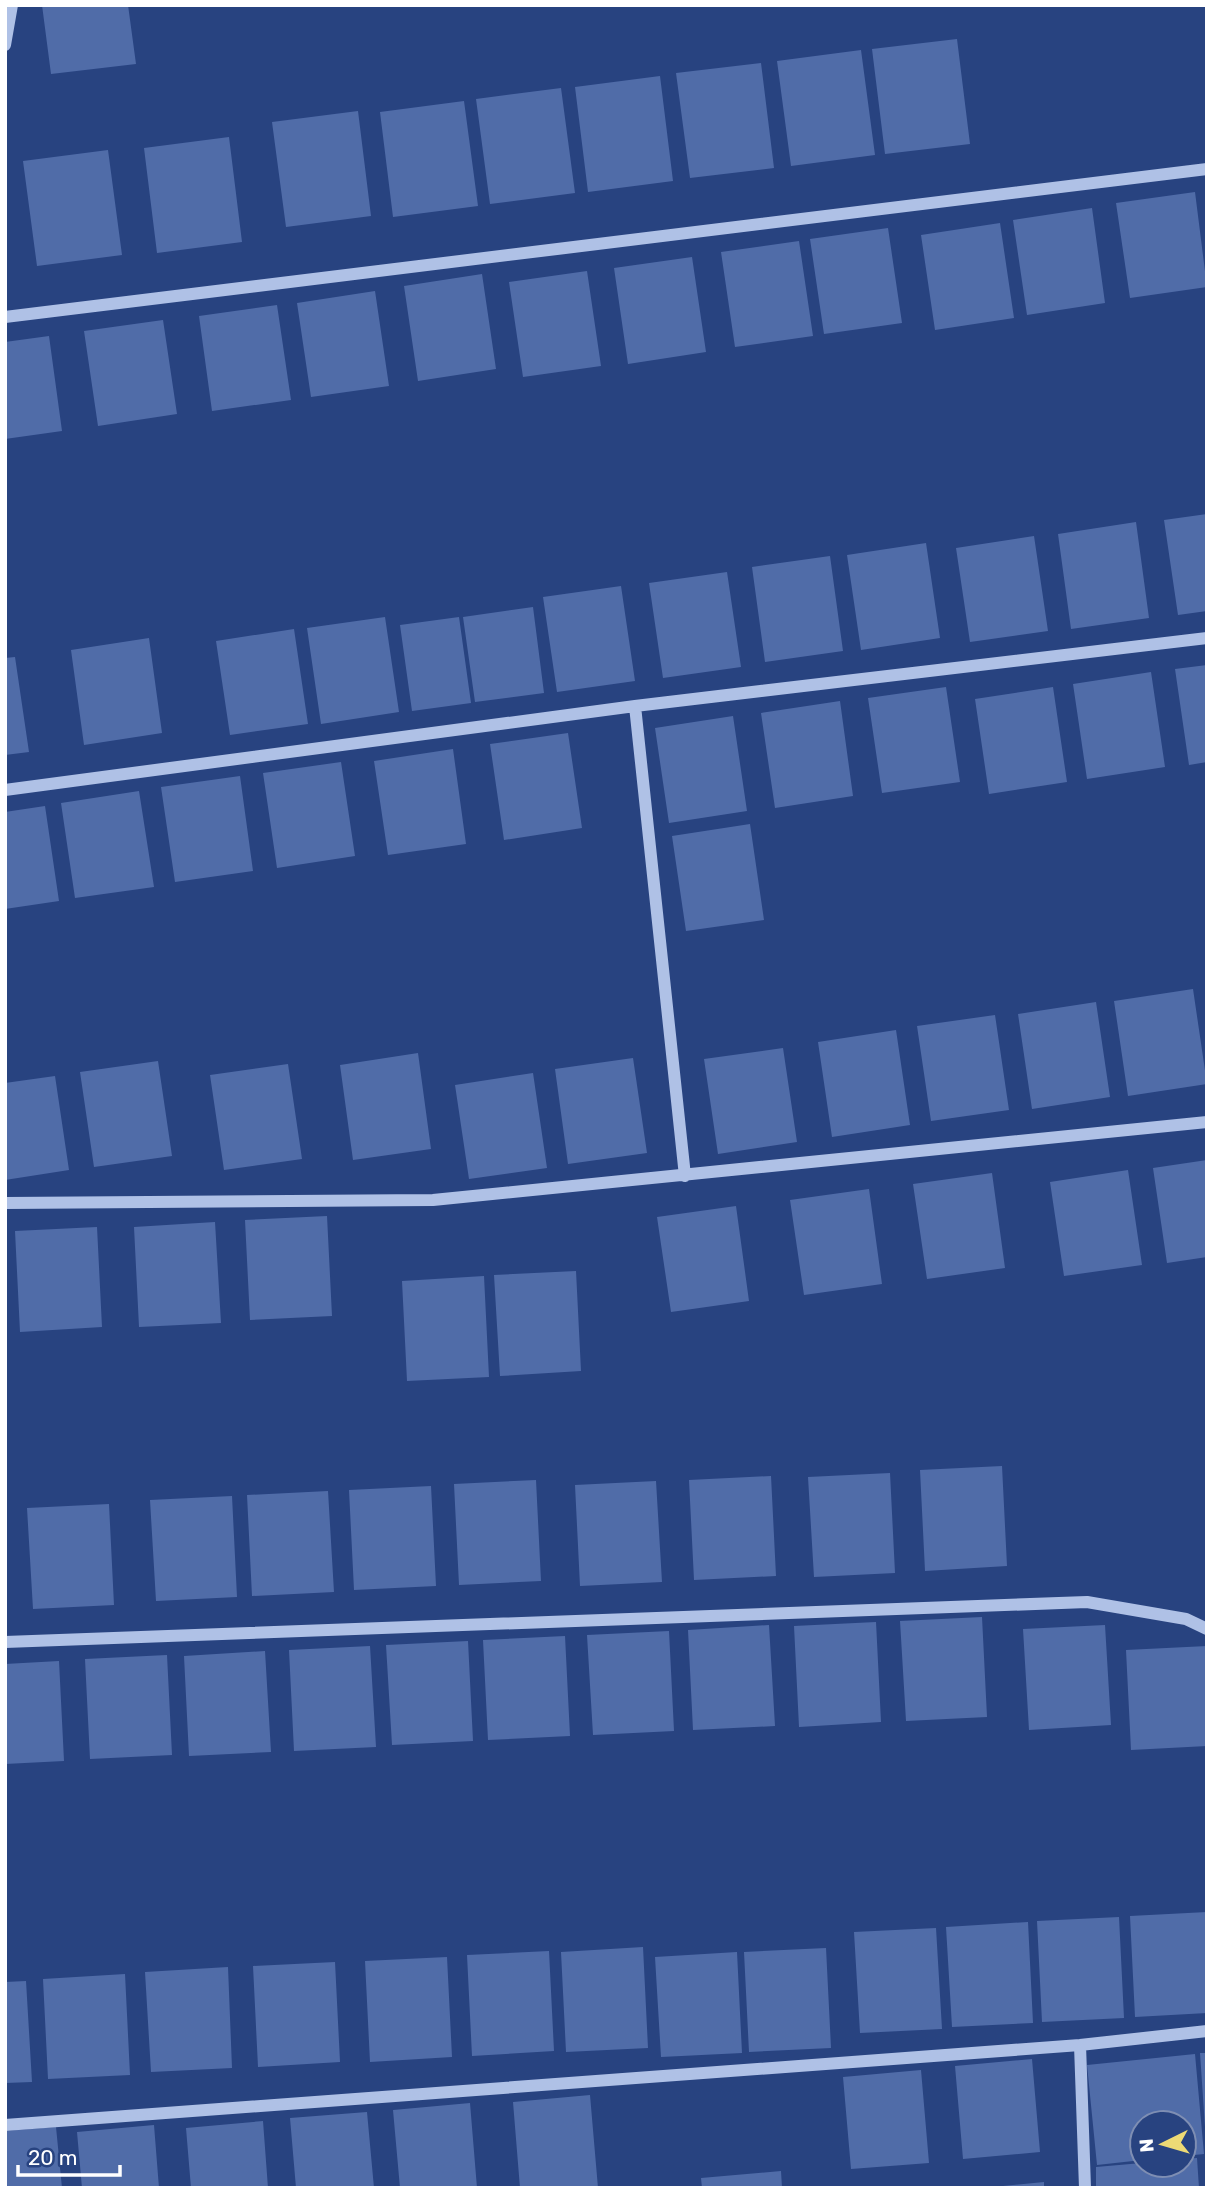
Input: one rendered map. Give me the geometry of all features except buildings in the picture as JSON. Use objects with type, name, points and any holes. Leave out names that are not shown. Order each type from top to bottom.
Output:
[{"type":"street","points":[[5,45],[12,5]]},
{"type":"street","points":[[5,317],[1207,169]]},
{"type":"street","points":[[5,790],[635,706],[1207,638]]},
{"type":"street","points":[[635,706],[685,1176]]},
{"type":"street","points":[[5,1203],[433,1200],[1207,1122]]},
{"type":"street","points":[[5,1642],[1087,1602],[1186,1619],[1207,1629]]},
{"type":"street","points":[[5,2125],[1080,2045],[1207,2031]]},
{"type":"street","points":[[1080,2045],[1085,2188]]}]
